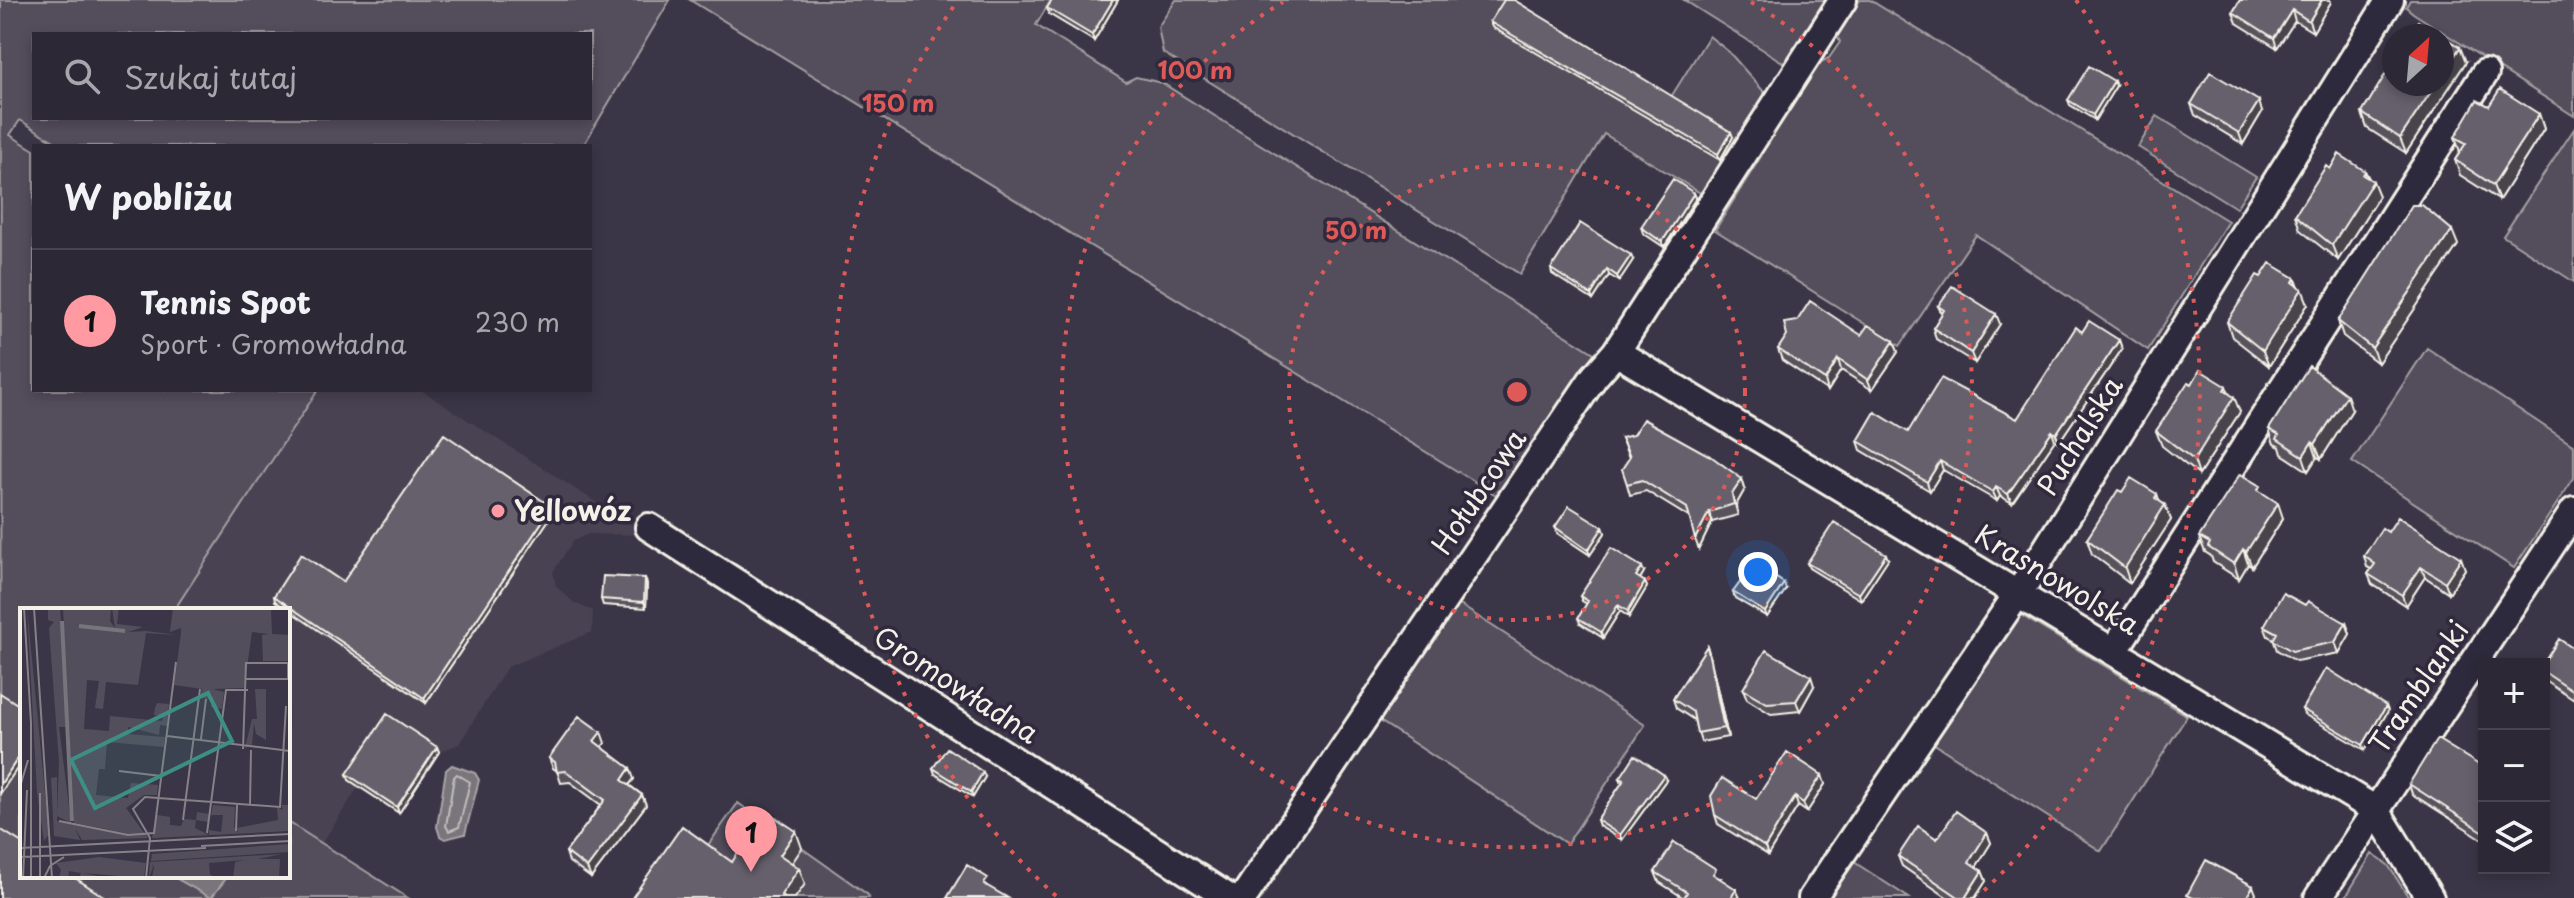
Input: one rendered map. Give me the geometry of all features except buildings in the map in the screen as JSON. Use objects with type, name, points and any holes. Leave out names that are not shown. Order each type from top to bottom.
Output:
[{"type":"street","name":"Hołubcowa","points":[[1243,898],[1594,377],[1616,352],[1843,0]]},
{"type":"street","name":"Puchalska","points":[[1812,898],[2017,594],[2390,0]]},
{"type":"street","points":[[2114,651],[2485,73]]},
{"type":"street","name":"Krasnowolska","points":[[1616,352],[2376,810],[2430,898]]},
{"type":"street","name":"Tramblanki","points":[[2318,898],[2574,511]]},
{"type":"street","name":"Gromowładna","points":[[649,527],[1229,898]]},
{"type":"shaded area","points":[[1,0],[670,0],[584,144],[59,144],[20,120],[10,135],[32,149],[32,392],[317,392],[175,608],[20,608],[20,878],[290,878],[290,823],[408,898],[0,898]]},
{"type":"shaded area","points":[[690,0],[1051,0],[1036,25],[1126,82],[1136,77],[1162,83],[1594,353],[1496,495]]},
{"type":"shaded area","points":[[1176,0],[1513,0],[1671,97],[1709,36],[1729,52],[1765,93],[1764,100],[1702,194],[1604,134],[1520,274],[1163,53],[1158,27]]},
{"type":"shaded area","points":[[1684,0],[1825,0],[1784,63]]},
{"type":"shaded area","points":[[1860,0],[1870,0],[2228,221],[2148,350],[1976,235],[1900,346],[1715,230],[1762,155],[1760,150],[1815,65],[1829,58],[1840,42],[1837,36]]},
{"type":"shaded area","points":[[2410,0],[2574,0],[2574,116],[2454,39],[2454,24],[2430,24],[2406,7]]},
{"type":"shaded area","points":[[2157,116],[2256,177],[2236,208],[2138,147]]},
{"type":"shaded area","points":[[2574,129],[2574,282],[2503,236]]},
{"type":"shaded area","points":[[2427,348],[2574,446],[2574,478],[2514,568],[2352,462]]},
{"type":"shaded area","points":[[317,392],[424,392],[647,535],[588,534],[573,541],[553,572],[556,586],[574,603],[593,611],[592,632],[507,667],[459,744],[439,752],[389,720],[359,786],[322,843],[290,823],[290,608],[175,608]]},
{"type":"shaded area","points":[[1457,603],[1645,725],[1567,844],[1380,721]]},
{"type":"shaded area","points":[[2019,614],[2187,716],[2101,851],[1933,743]]},
{"type":"shaded area","points":[[738,803],[869,898],[649,898],[708,845]]},
{"type":"shaded area","points":[[2372,854],[2388,865],[2409,898],[2345,898]]},
{"type":"shaded area","points":[[1854,862],[1909,898],[1830,898]]},
{"type":"water","points":[[452,765],[475,773],[479,780],[465,834],[445,839],[440,836],[437,827],[446,770]]},
{"type":"water","points":[[176,878],[226,878],[211,898]]},
{"type":"place","name":"Yellowóz","points":[[498,511]]},
{"type":"place","name":"Tennis Spot","points":[[751,872]]}]
